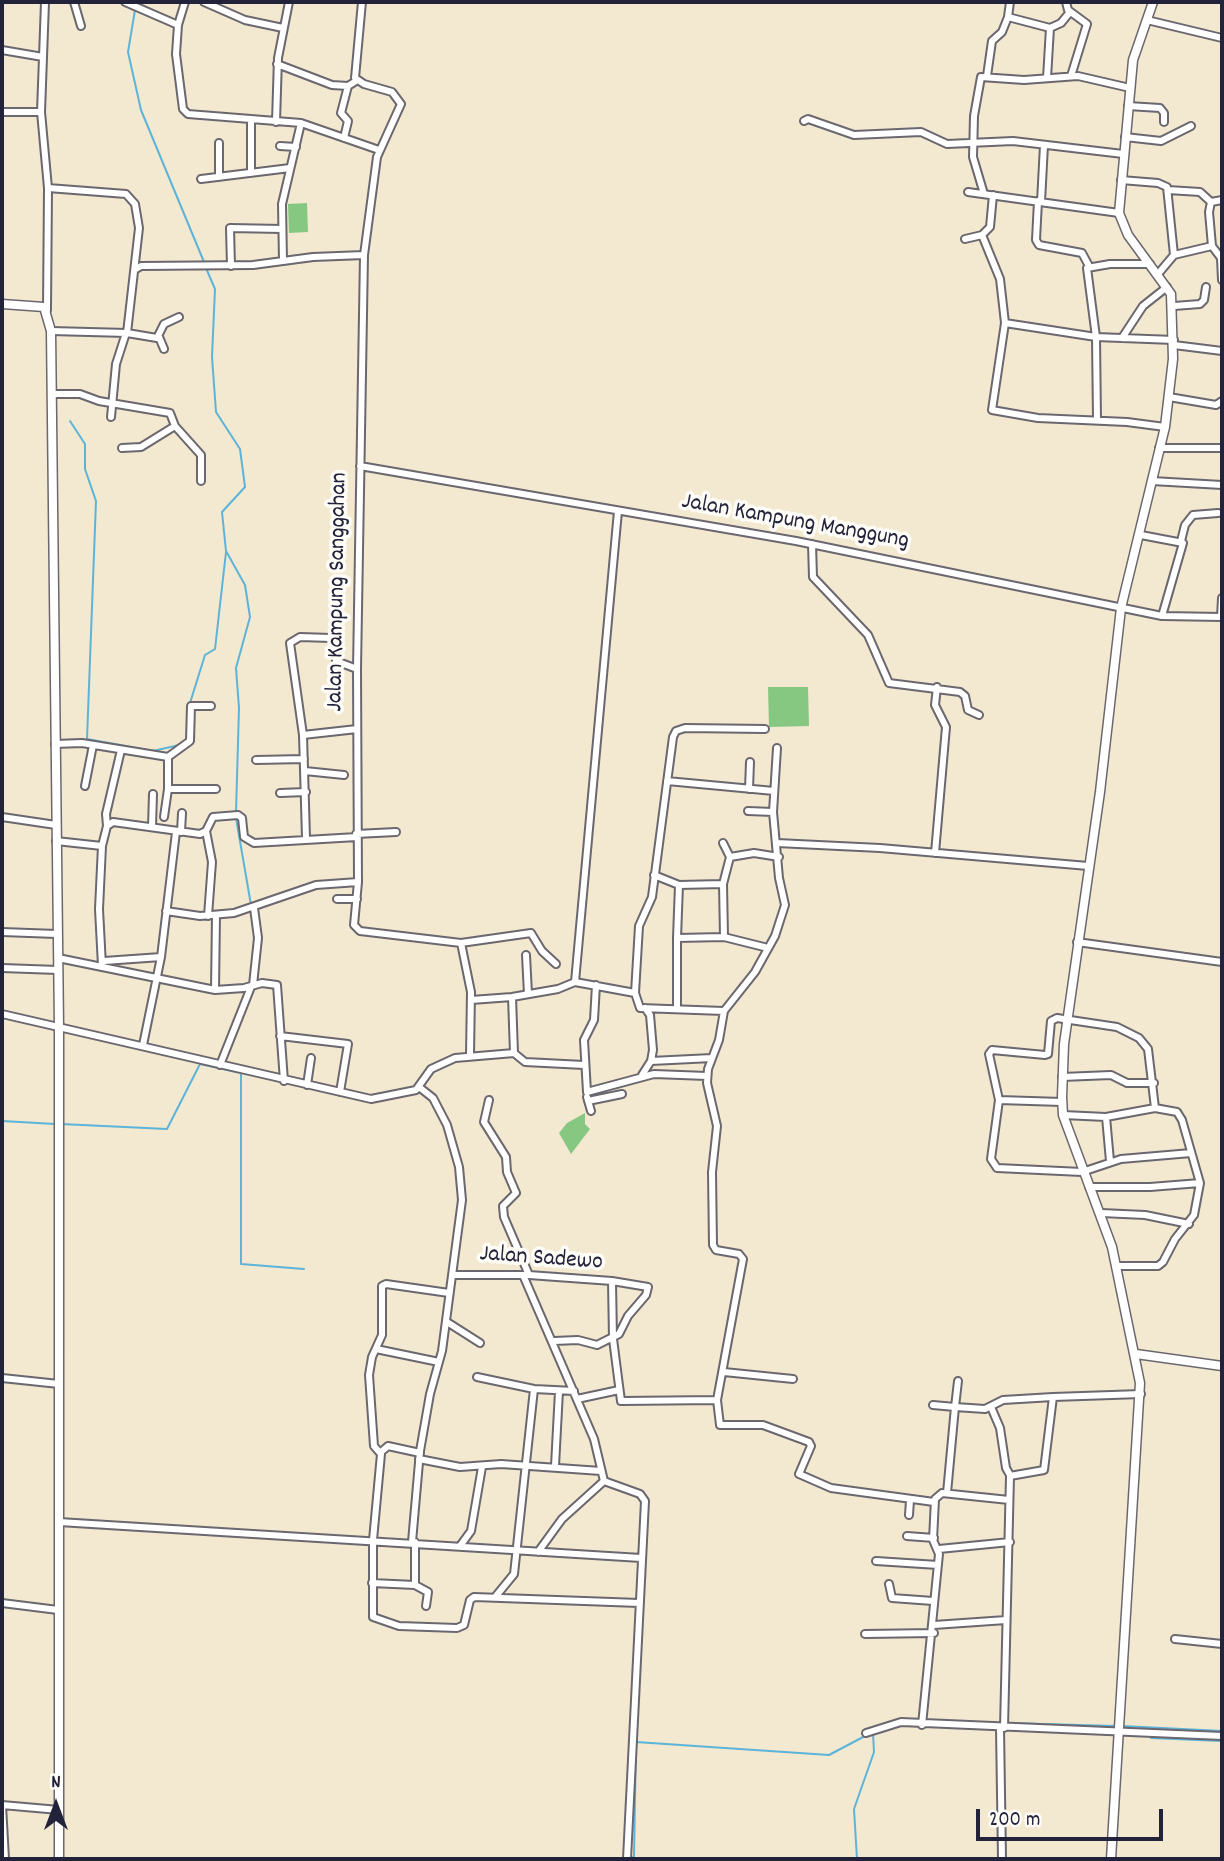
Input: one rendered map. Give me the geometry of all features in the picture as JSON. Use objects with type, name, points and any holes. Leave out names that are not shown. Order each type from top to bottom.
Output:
[{"type":"street","points":[[45,2],[41,112],[48,188],[47,310],[51,331],[59,1028],[59,1859]]},
{"type":"street","points":[[74,2],[81,26]]},
{"type":"street","points":[[125,2],[178,25]]},
{"type":"street","points":[[185,2],[178,25],[177,64],[185,112],[207,118],[301,123],[379,150],[400,112],[400,99],[392,92],[356,81],[348,86],[326,83],[277,64]]},
{"type":"street","points":[[204,2],[245,20],[284,28]]},
{"type":"street","points":[[276,122],[277,64],[289,2]]},
{"type":"street","points":[[356,81],[354,73],[362,2]]},
{"type":"street","points":[[987,76],[992,41],[1002,32],[1010,2]]},
{"type":"street","points":[[1066,2],[1070,12],[1084,19],[1087,24],[1071,76]]},
{"type":"street","points":[[1111,1859],[1141,1394],[1136,1353],[1116,1266],[1101,1213],[1082,1172],[1063,1115],[1062,1077],[1121,607],[1141,535],[1165,427],[1174,342],[1174,306],[1167,286],[1128,235],[1119,213],[1133,60],[1153,2]]},
{"type":"street","points":[[1008,16],[1050,28],[1061,23],[1070,12]]},
{"type":"street","points":[[1147,20],[1222,38]]},
{"type":"street","points":[[1047,78],[1050,28]]},
{"type":"street","points":[[2,50],[43,57]]},
{"type":"street","points":[[984,194],[974,166],[978,83],[981,77],[1071,76],[1130,88]]},
{"type":"street","points":[[344,138],[348,121],[341,113],[348,86]]},
{"type":"street","points":[[1128,106],[1160,108],[1164,113],[1164,122]]},
{"type":"street","points":[[2,113],[41,112]]},
{"type":"street","points":[[804,121],[808,119],[855,135],[921,132],[944,143],[1013,141],[1123,154]]},
{"type":"street","points":[[251,120],[251,173]]},
{"type":"street","points":[[283,261],[282,204],[301,123]]},
{"type":"street","points":[[1125,137],[1161,141],[1191,126]]},
{"type":"street","points":[[219,143],[219,177]]},
{"type":"street","points":[[1044,145],[1035,240],[1039,245],[1082,253],[1089,266],[1096,337],[1097,419]]},
{"type":"street","points":[[280,146],[296,147]]},
{"type":"street","name":"Jalan Kampung Sanggahan","points":[[379,150],[364,255],[356,929],[460,943]]},
{"type":"street","points":[[201,179],[290,168]]},
{"type":"street","points":[[1121,180],[1158,183],[1168,190],[1200,192],[1211,202]]},
{"type":"street","points":[[48,188],[117,192],[133,199],[139,222],[136,270],[127,333],[116,365],[111,417]]},
{"type":"street","points":[[1168,190],[1174,256]]},
{"type":"street","points":[[968,192],[1119,213]]},
{"type":"street","points":[[965,239],[982,235],[990,227],[993,195]]},
{"type":"street","points":[[1211,202],[1222,200]]},
{"type":"street","points":[[1211,202],[1209,212],[1212,246],[1222,261],[1222,280]]},
{"type":"street","points":[[231,266],[230,228],[282,229]]},
{"type":"street","points":[[982,235],[1000,279],[1005,323],[992,410],[1038,418],[1097,419],[1165,427]]},
{"type":"street","points":[[1158,274],[1174,256],[1212,246]]},
{"type":"street","points":[[136,270],[141,266],[231,266],[364,255]]},
{"type":"street","points":[[1089,266],[1150,264]]},
{"type":"street","points":[[1122,338],[1143,306],[1167,286]]},
{"type":"street","points":[[1174,306],[1200,304],[1205,300],[1206,287]]},
{"type":"street","points":[[2,304],[41,306],[47,310]]},
{"type":"street","points":[[164,349],[159,337],[164,324],[179,317]]},
{"type":"street","points":[[1005,323],[1096,337],[1174,342],[1222,351]]},
{"type":"street","points":[[51,331],[127,333],[159,337]]},
{"type":"street","points":[[52,394],[80,394],[165,411],[172,416],[175,426],[201,456],[201,481]]},
{"type":"street","points":[[1169,397],[1216,405],[1222,401]]},
{"type":"street","points":[[122,448],[141,447],[175,426]]},
{"type":"street","points":[[1159,449],[1222,448]]},
{"type":"street","name":"Jalan Kampung Manggung","points":[[360,466],[812,544],[1162,616],[1221,617]]},
{"type":"street","points":[[1152,481],[1222,485]]},
{"type":"street","points":[[575,982],[618,511]]},
{"type":"street","points":[[1162,616],[1183,545],[1181,541],[1185,525],[1193,515],[1218,513]]},
{"type":"street","points":[[1141,535],[1181,541]]},
{"type":"street","points":[[812,544],[813,577],[868,635],[889,683],[937,687],[963,694],[968,710],[979,715]]},
{"type":"street","points":[[1221,617],[1222,598]]},
{"type":"street","points":[[306,838],[303,735],[292,671],[292,640],[300,637],[334,639],[336,661],[357,669]]},
{"type":"street","points":[[934,853],[946,727],[935,705],[937,687]]},
{"type":"street","points":[[55,744],[93,745],[168,757],[190,741],[192,705],[211,706]]},
{"type":"street","points":[[303,735],[357,729]]},
{"type":"street","points":[[724,1010],[645,1008],[636,1003],[639,926],[652,897],[672,743],[678,730],[765,729]]},
{"type":"street","points":[[85,786],[93,745]]},
{"type":"street","points":[[778,748],[773,812],[785,911],[749,981],[724,1010],[719,1041],[707,1076],[716,1126],[712,1185],[713,1245],[716,1250],[739,1254],[743,1259],[717,1400],[722,1426],[764,1425],[811,1443],[800,1475],[831,1488],[934,1502]]},
{"type":"street","points":[[103,964],[99,909],[102,846],[107,826],[106,814],[121,750]]},
{"type":"street","points":[[164,817],[169,789],[168,757]]},
{"type":"street","points":[[256,760],[304,759]]},
{"type":"street","points":[[749,789],[750,762]]},
{"type":"street","points":[[305,771],[344,775]]},
{"type":"street","points":[[667,781],[774,792]]},
{"type":"street","points":[[169,789],[216,789]]},
{"type":"street","points":[[280,793],[306,792]]},
{"type":"street","points":[[152,827],[153,794]]},
{"type":"street","points":[[748,811],[773,812]]},
{"type":"street","points":[[143,1045],[161,957],[182,813]]},
{"type":"street","points":[[107,826],[113,822],[200,834],[206,831],[213,817],[236,815],[242,818],[244,837],[250,842],[265,844],[306,838],[396,832]]},
{"type":"street","points":[[2,817],[56,825]]},
{"type":"street","points":[[206,831],[212,862],[208,916]]},
{"type":"street","points":[[56,841],[102,846]]},
{"type":"street","points":[[723,843],[730,857],[723,884],[724,937]]},
{"type":"street","points":[[777,844],[934,853],[1088,866]]},
{"type":"street","points":[[730,857],[754,853],[779,857]]},
{"type":"street","points":[[654,875],[679,885],[723,884]]},
{"type":"street","points":[[166,911],[216,915],[254,908],[316,885],[358,882]]},
{"type":"street","points":[[677,1008],[679,885]]},
{"type":"street","points":[[337,899],[357,899]]},
{"type":"street","points":[[220,1065],[249,987],[258,938],[254,908]]},
{"type":"street","points":[[215,990],[216,915]]},
{"type":"street","points":[[2,932],[57,934]]},
{"type":"street","points":[[470,1055],[471,1000],[460,943],[531,933],[542,951],[556,964]]},
{"type":"street","points":[[677,938],[724,937],[768,948]]},
{"type":"street","points":[[1077,942],[1222,962]]},
{"type":"street","points":[[526,955],[528,994]]},
{"type":"street","points":[[103,964],[161,957]]},
{"type":"street","points":[[58,958],[103,964],[215,990],[272,983],[279,988],[284,1081]]},
{"type":"street","points":[[2,968],[58,971]]},
{"type":"street","points":[[471,1000],[512,997],[575,982],[635,993]]},
{"type":"street","points":[[591,1111],[586,1092],[585,1036],[595,1015],[596,985]]},
{"type":"street","points":[[512,997],[514,1053]]},
{"type":"street","points":[[640,1076],[652,1061],[650,1021],[645,1008]]},
{"type":"street","points":[[2,1014],[143,1045],[284,1081],[380,1098],[408,1094],[419,1087],[422,1078],[431,1069],[443,1062],[470,1055],[514,1053],[525,1062],[584,1065]]},
{"type":"street","points":[[1155,1108],[1154,1083],[1147,1049],[1139,1038],[1117,1027],[1068,1017],[1052,1019],[1048,1054],[990,1050],[992,1076],[999,1100],[992,1165],[1006,1169],[1082,1172],[1110,1161],[1191,1153]]},
{"type":"street","points":[[280,1036],[348,1044],[340,1092]]},
{"type":"street","points":[[307,1086],[311,1058]]},
{"type":"street","points":[[652,1061],[712,1058]]},
{"type":"street","points":[[586,1092],[660,1073],[707,1076]]},
{"type":"street","points":[[1062,1077],[1111,1074],[1127,1083],[1154,1083]]},
{"type":"street","points":[[415,1585],[413,1542],[419,1456],[447,1322],[462,1200],[459,1167],[442,1111],[433,1098],[419,1087]]},
{"type":"street","points":[[588,1101],[622,1094]]},
{"type":"street","points":[[489,1100],[484,1122],[507,1161],[507,1172],[516,1193],[503,1206],[504,1217],[594,1439],[604,1481]]},
{"type":"street","points":[[999,1100],[1062,1102]]},
{"type":"street","points":[[1063,1115],[1106,1117],[1155,1108],[1180,1115],[1200,1183],[1198,1205],[1189,1224],[1175,1239],[1158,1266],[1116,1266]]},
{"type":"street","points":[[1106,1117],[1110,1161]]},
{"type":"street","points":[[1089,1187],[1150,1187],[1200,1183]]},
{"type":"street","points":[[1101,1213],[1145,1214],[1189,1224]]},
{"type":"street","name":"Jalan Sadewo","points":[[454,1275],[526,1275],[612,1281],[613,1339],[619,1390]]},
{"type":"street","points":[[554,1341],[578,1340],[597,1345],[620,1335],[628,1316],[648,1290],[645,1285],[612,1281]]},
{"type":"street","points":[[381,1452],[374,1446],[369,1389],[370,1364],[382,1335],[380,1306],[384,1284],[449,1293]]},
{"type":"street","points":[[447,1322],[480,1343]]},
{"type":"street","points":[[376,1349],[439,1362]]},
{"type":"street","points":[[1136,1353],[1222,1366]]},
{"type":"street","points":[[724,1372],[793,1379]]},
{"type":"street","points":[[477,1377],[575,1395],[619,1390],[624,1402],[717,1400]]},
{"type":"street","points":[[2,1378],[59,1384]]},
{"type":"street","points":[[947,1493],[958,1381]]},
{"type":"street","points":[[496,1597],[513,1577],[528,1464],[528,1428],[534,1389]]},
{"type":"street","points":[[555,1466],[559,1391]]},
{"type":"street","points":[[933,1405],[979,1410],[991,1407],[999,1401],[1015,1398],[1141,1394]]},
{"type":"street","points":[[1010,1475],[1044,1470],[1053,1397]]},
{"type":"street","points":[[991,1407],[1000,1428],[1006,1468],[1010,1475],[1002,1859]]},
{"type":"street","points":[[601,1471],[528,1464],[460,1467],[388,1446],[381,1452],[373,1540],[373,1617],[387,1624],[406,1627],[460,1628],[472,1597],[639,1603]]},
{"type":"street","points":[[460,1546],[471,1531],[482,1467]]},
{"type":"street","points":[[538,1552],[562,1519],[604,1481]]},
{"type":"street","points":[[604,1481],[644,1497],[627,1855]]},
{"type":"street","points":[[922,1722],[934,1629],[933,1601],[939,1549],[934,1538],[934,1502],[939,1494],[947,1493],[1009,1500]]},
{"type":"street","points":[[909,1515],[910,1500]]},
{"type":"street","points":[[59,1522],[641,1558]]},
{"type":"street","points":[[907,1536],[934,1538]]},
{"type":"street","points":[[939,1549],[1010,1542]]},
{"type":"street","points":[[876,1561],[938,1565]]},
{"type":"street","points":[[372,1583],[415,1585],[428,1592],[426,1605]]},
{"type":"street","points":[[889,1584],[892,1598],[933,1601]]},
{"type":"street","points":[[2,1603],[58,1610]]},
{"type":"street","points":[[865,1634],[1006,1620]]},
{"type":"street","points":[[1175,1639],[1222,1644]]},
{"type":"street","points":[[866,1733],[895,1723],[922,1722],[1120,1727],[1222,1736]]},
{"type":"street","points":[[5,1859],[2,1805],[59,1810]]},
{"type":"green space","points":[[307,203],[308,232],[289,233],[288,204]]},
{"type":"green space","points":[[768,687],[808,687],[809,726],[769,727]]},
{"type":"green space","points":[[585,1113],[585,1124],[590,1129],[571,1154],[559,1133],[567,1123]]},
{"type":"waterway","points":[[135,10],[128,52],[141,110],[204,262]]},
{"type":"waterway","points":[[206,268],[215,289],[212,357],[216,412],[240,449],[245,487],[222,512],[226,551],[245,585],[250,617],[236,668],[239,708],[236,812]]},
{"type":"waterway","points":[[70,421],[85,444],[85,469],[96,501],[87,739],[153,751],[179,745]]},
{"type":"waterway","points":[[190,703],[205,655],[215,649],[226,552]]},
{"type":"waterway","points":[[236,818],[251,905]]},
{"type":"waterway","points":[[61,1124],[167,1129],[200,1064],[241,1073],[241,1264],[304,1269]]},
{"type":"waterway","points":[[2,1121],[55,1124]]},
{"type":"waterway","points":[[968,1722],[1001,1723]]},
{"type":"waterway","points":[[1006,1723],[1116,1726]]},
{"type":"waterway","points":[[1122,1726],[1222,1731]]},
{"type":"waterway","points":[[857,1859],[854,1809],[874,1752],[873,1733]]},
{"type":"waterway","points":[[631,1858],[634,1857],[636,1742],[829,1755],[865,1736]]},
{"type":"waterway","points":[[1151,1738],[1222,1741],[1222,1754]]}]
